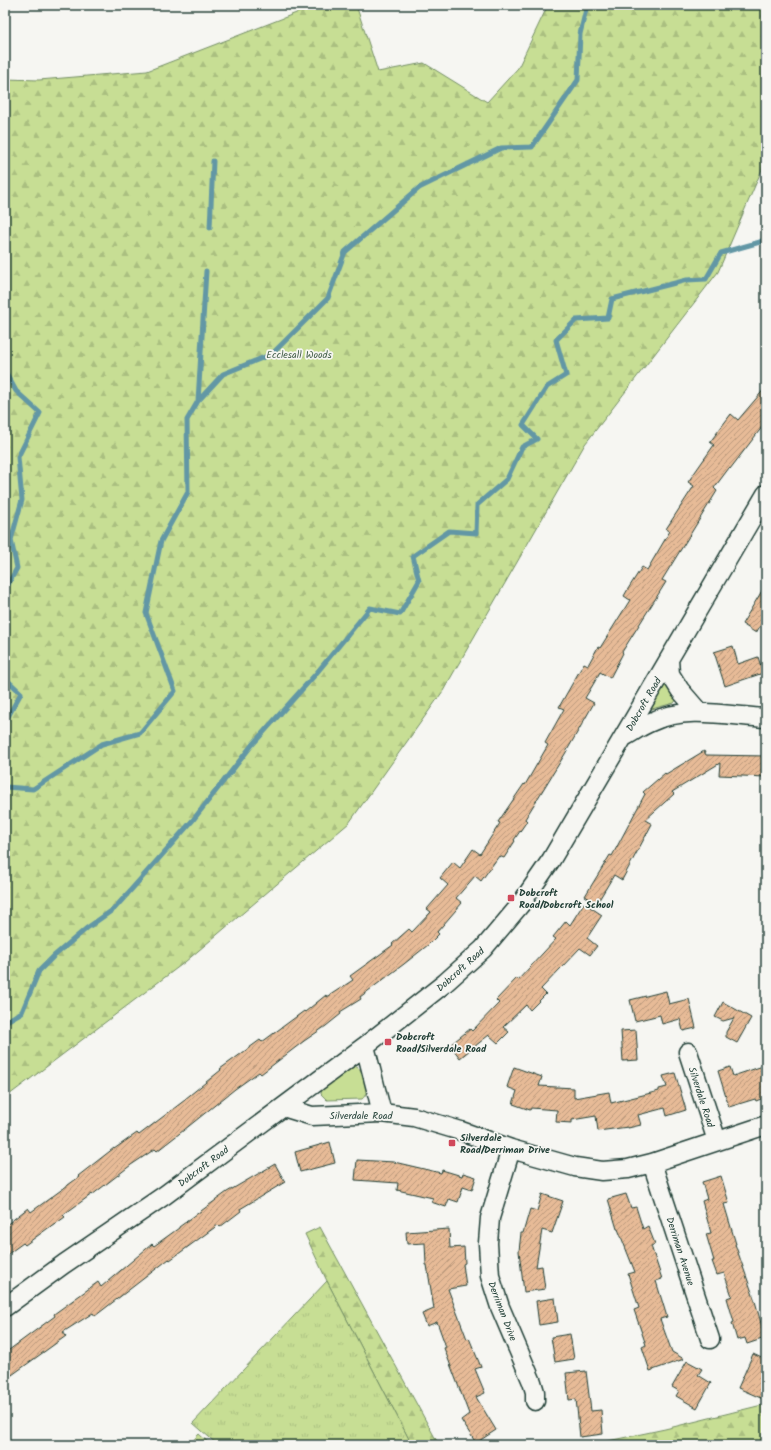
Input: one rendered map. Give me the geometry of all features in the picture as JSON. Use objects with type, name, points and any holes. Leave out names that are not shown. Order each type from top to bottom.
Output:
[{"type":"street","name":"Dobcroft Road","points":[[5,1307],[64,1264],[165,1195],[365,1046],[445,983],[483,949],[520,905],[551,860],[766,494]]},
{"type":"street","points":[[669,659],[670,674],[680,690],[699,712]]},
{"type":"street","points":[[623,737],[652,721],[673,715],[699,712],[740,717],[766,718]]},
{"type":"street","points":[[365,1046],[382,1113]]},
{"type":"street","name":"Silverdale Road","points":[[688,1052],[717,1141]]},
{"type":"street","name":"Silverdale Road","points":[[283,1107],[312,1116],[382,1113],[414,1117],[461,1131],[511,1149],[575,1167],[602,1171],[628,1169],[652,1163],[766,1125]]},
{"type":"street","name":"Derriman Drive","points":[[511,1149],[490,1218],[488,1242],[490,1276],[500,1307],[532,1382],[535,1392],[535,1401]]},
{"type":"street","name":"Derriman Avenue","points":[[652,1163],[710,1339]]},
{"type":"green space","name":"Ecclesall Woods","points":[[317,5],[356,5],[378,72],[424,63],[487,102],[518,68],[548,5],[766,5],[766,160],[718,272],[585,444],[443,691],[349,823],[185,962],[5,1098],[5,79],[39,80],[147,71]]},
{"type":"green space","points":[[663,681],[677,699],[674,703],[648,710]]},
{"type":"green space","points":[[355,1066],[361,1070],[366,1085],[366,1093],[362,1099],[327,1100],[321,1094],[322,1088],[344,1069]]},
{"type":"green space","points":[[320,1227],[439,1445],[412,1445],[327,1281],[305,1234]]},
{"type":"green space","points":[[327,1281],[412,1445],[218,1445],[193,1423]]},
{"type":"green space","points":[[766,1404],[766,1445],[589,1445],[665,1429]]},
{"type":"green space","points":[[199,1434],[211,1445],[189,1445]]},
{"type":"building","points":[[766,387],[766,422],[714,488],[717,491],[662,580],[666,582],[622,652],[623,653],[610,678],[600,672],[585,698],[594,703],[525,819],[527,821],[514,840],[515,841],[504,858],[499,856],[481,881],[475,876],[456,898],[462,903],[437,932],[439,934],[428,945],[360,997],[361,999],[340,1012],[341,1014],[326,1026],[261,1074],[259,1072],[235,1089],[157,1151],[155,1149],[131,1165],[63,1215],[65,1217],[25,1245],[23,1243],[5,1256],[5,1226],[28,1208],[31,1212],[79,1177],[78,1176],[114,1148],[137,1133],[139,1135],[185,1100],[221,1070],[220,1069],[260,1040],[262,1042],[304,1011],[305,1012],[326,995],[327,997],[353,980],[350,976],[393,945],[392,944],[409,929],[412,932],[431,912],[427,909],[448,885],[440,878],[453,862],[460,868],[473,849],[480,854],[500,823],[498,822],[524,784],[525,785],[548,745],[545,743],[564,709],[559,707],[584,663],[588,665],[598,647],[600,648],[630,600],[624,596],[628,589],[642,567],[647,570],[670,531],[666,529],[694,486],[688,482],[714,445],[710,442],[731,414],[738,420]]},
{"type":"building","points":[[766,584],[766,616],[756,633],[742,624]]},
{"type":"building","points":[[733,646],[738,664],[758,657],[763,673],[725,686],[714,652]]},
{"type":"building","points":[[704,751],[706,755],[766,756],[766,777],[719,775],[720,763],[672,792],[674,794],[645,820],[652,824],[622,880],[614,875],[597,903],[585,896],[610,855],[612,856],[645,794],[643,792],[665,773],[666,774]]},
{"type":"building","points":[[584,903],[602,915],[587,938],[597,946],[590,955],[580,948],[541,989],[546,994],[530,1010],[526,1005],[503,1027],[509,1032],[498,1043],[489,1035],[460,1058],[450,1045],[470,1029],[472,1031],[499,1003],[496,1000],[517,978],[518,980],[556,939],[553,937],[566,921],[570,925]]},
{"type":"building","points":[[666,991],[669,1004],[689,999],[696,1028],[683,1031],[680,1019],[662,1024],[660,1015],[635,1021],[630,1000]]},
{"type":"building","points":[[723,1002],[751,1018],[737,1043],[726,1037],[726,1032],[734,1018],[723,1021],[715,1017]]},
{"type":"building","points":[[636,1030],[638,1060],[623,1061],[621,1031]]},
{"type":"building","points":[[766,1065],[766,1097],[756,1101],[755,1099],[729,1107],[718,1071],[730,1067],[733,1076]]},
{"type":"building","points":[[514,1067],[542,1077],[539,1086],[574,1088],[574,1098],[609,1092],[611,1103],[659,1091],[659,1089],[667,1087],[663,1076],[675,1073],[686,1110],[667,1116],[665,1108],[638,1115],[641,1125],[598,1131],[596,1116],[572,1120],[572,1123],[556,1122],[557,1110],[531,1108],[530,1110],[513,1104],[517,1091],[507,1087]]},
{"type":"building","points":[[330,1142],[335,1163],[300,1172],[295,1152]]},
{"type":"building","points":[[357,1160],[394,1162],[441,1173],[442,1170],[462,1176],[463,1173],[476,1177],[472,1190],[463,1187],[458,1202],[449,1199],[446,1207],[431,1202],[433,1198],[397,1190],[398,1183],[355,1180]]},
{"type":"building","points":[[275,1164],[285,1182],[240,1209],[241,1211],[220,1227],[218,1225],[170,1260],[169,1259],[95,1316],[93,1313],[63,1332],[66,1336],[5,1380],[5,1353],[55,1316],[54,1314],[98,1282],[101,1287],[152,1244],[154,1246],[227,1192]]},
{"type":"building","points":[[721,1176],[729,1203],[724,1204],[735,1244],[755,1301],[765,1338],[747,1344],[745,1338],[737,1340],[732,1323],[734,1322],[727,1298],[732,1296],[724,1273],[717,1275],[712,1261],[714,1261],[706,1234],[711,1233],[702,1201],[707,1199],[702,1182]]},
{"type":"building","points":[[542,1194],[563,1201],[552,1233],[542,1230],[536,1267],[542,1266],[545,1289],[524,1292],[519,1251],[521,1233],[523,1233],[530,1209],[537,1211]]},
{"type":"building","points":[[626,1194],[631,1208],[636,1207],[643,1229],[648,1226],[655,1244],[651,1246],[662,1279],[656,1281],[667,1317],[660,1319],[672,1352],[684,1359],[650,1371],[642,1347],[646,1345],[634,1310],[639,1308],[628,1274],[635,1272],[617,1229],[608,1199]]},
{"type":"building","points":[[449,1229],[450,1248],[464,1247],[465,1263],[463,1264],[466,1286],[448,1289],[467,1339],[469,1338],[481,1367],[475,1369],[485,1393],[476,1397],[496,1430],[476,1443],[461,1420],[469,1414],[444,1348],[446,1347],[437,1322],[427,1326],[422,1314],[434,1309],[426,1265],[425,1243],[407,1244],[406,1232]]},
{"type":"building","points":[[555,1298],[558,1322],[539,1325],[536,1301]]},
{"type":"building","points":[[570,1334],[574,1359],[555,1362],[551,1337]]},
{"type":"building","points":[[753,1354],[766,1360],[766,1391],[763,1399],[738,1388]]},
{"type":"building","points":[[687,1361],[702,1369],[698,1375],[711,1383],[697,1408],[676,1396],[679,1391],[672,1387]]},
{"type":"building","points":[[586,1371],[591,1411],[601,1410],[603,1434],[580,1437],[576,1399],[569,1400],[566,1373]]},
{"type":"waterway","points":[[5,787],[33,789],[102,744],[140,733],[175,691],[146,613],[161,541],[188,492],[187,420],[198,401],[223,374],[272,354],[328,298],[345,252],[419,188],[501,148],[532,147],[578,80],[580,34],[587,5]]},
{"type":"waterway","points":[[210,228],[213,161]]},
{"type":"waterway","points":[[5,1022],[22,1012],[39,971],[87,928],[114,909],[193,820],[252,745],[314,676],[370,608],[400,614],[419,581],[413,556],[449,531],[476,533],[477,505],[507,479],[522,447],[537,439],[523,425],[547,387],[566,375],[556,340],[576,320],[608,318],[612,299],[687,280],[706,279],[721,253],[760,242],[766,238]]},
{"type":"waterway","points":[[198,401],[206,271]]},
{"type":"waterway","points":[[5,371],[16,391],[40,413],[18,457],[22,500],[11,540],[17,568],[5,590]]},
{"type":"waterway","points":[[5,678],[21,693],[5,722]]},
{"type":"place","name":"Dobcroft Road/Dobcroft School","points":[[511,898]]},
{"type":"place","name":"Dobcroft Road/Silverdale Road","points":[[388,1042]]},
{"type":"place","name":"Silverdale Road/Derriman Drive","points":[[452,1143]]}]
